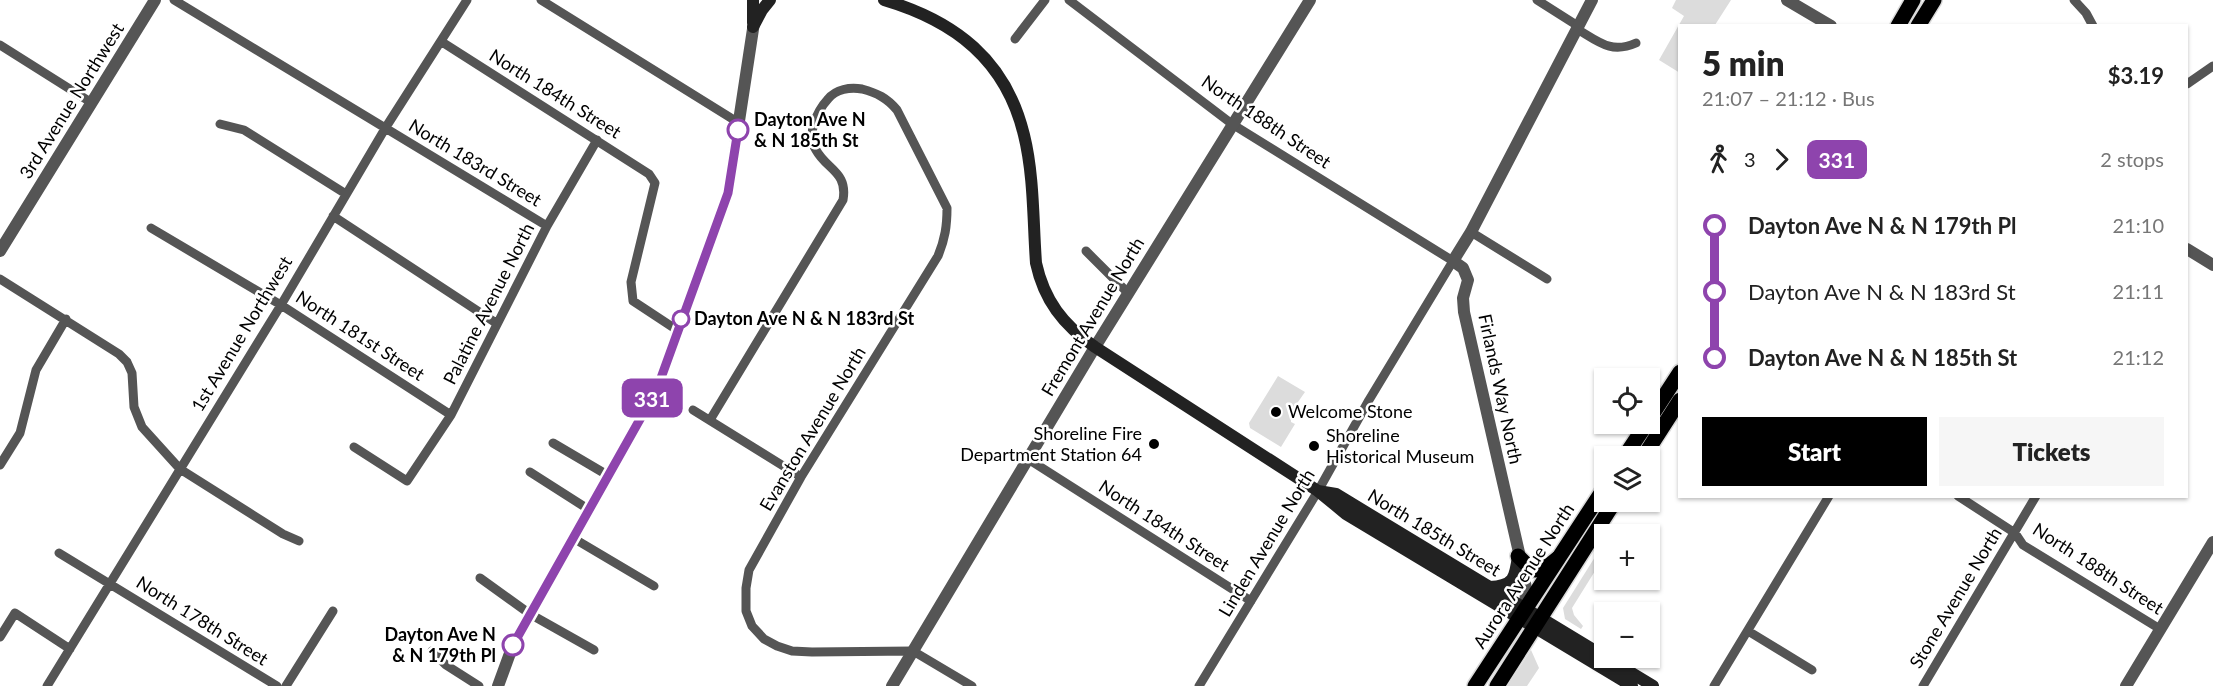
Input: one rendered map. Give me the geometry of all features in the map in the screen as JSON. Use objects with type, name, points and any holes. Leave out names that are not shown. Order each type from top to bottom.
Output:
[{"type":"main road","points":[[753,0],[753,27]]},
{"type":"main road","points":[[753,27],[770,0]]},
{"type":"main road","name":"North 185th Street","points":[[884,0],[922,12],[952,29],[982,56],[1004,84],[1025,137],[1039,277],[1044,291],[1059,316],[1080,337],[1318,491],[1346,514],[1653,686]]},
{"type":"main road","points":[[1899,24],[1913,0]]},
{"type":"main road","points":[[1919,24],[1934,0]]},
{"type":"main road","points":[[1660,403],[1678,375]]},
{"type":"main road","points":[[1650,446],[1678,403]]},
{"type":"main road","name":"North 185th Street","points":[[1318,491],[1336,494],[1490,587],[1522,614]]},
{"type":"main road","name":"Aurora Avenue North","points":[[1475,686],[1594,504]]},
{"type":"main road","name":"Aurora Avenue North","points":[[1497,686],[1608,512]]},
{"type":"main road","points":[[1518,556],[1531,568],[1540,570],[1560,556]]},
{"type":"main road","points":[[1490,587],[1503,586],[1511,582],[1516,572],[1518,556]]},
{"type":"main road","name":"North 185th Street","points":[[1537,623],[1632,686]]},
{"type":"street","name":"3rd Avenue Northwest","points":[[0,251],[155,0]]},
{"type":"street","name":"North 183rd Street","points":[[174,0],[547,226]]},
{"type":"street","name":"1st Avenue Northwest","points":[[47,686],[281,305],[386,128],[467,0]]},
{"type":"street","points":[[541,0],[739,123]]},
{"type":"street","points":[[498,686],[513,645],[657,389],[728,193],[758,0]]},
{"type":"street","points":[[1015,39],[1045,0]]},
{"type":"street","name":"North 188th Street","points":[[1069,0],[1232,124],[1453,261]]},
{"type":"street","name":"Fremont Avenue North","points":[[892,686],[1095,347],[1310,0]]},
{"type":"street","points":[[1537,0],[1601,43],[1619,49],[1636,43]]},
{"type":"street","points":[[1453,261],[1471,232],[1592,0]]},
{"type":"street","points":[[1787,0],[1828,24]]},
{"type":"street","points":[[2074,0],[2086,13],[2092,24]]},
{"type":"street","name":"North 184th Street","points":[[442,42],[650,174],[655,183],[631,282],[633,301],[677,330]]},
{"type":"street","points":[[0,45],[92,103]]},
{"type":"street","points":[[2188,83],[2213,66]]},
{"type":"street","name":"Evanston Avenue North","points":[[710,420],[843,200],[845,190],[843,182],[833,167],[816,150],[812,136],[813,124],[831,95],[841,90],[856,88],[874,92],[888,100],[897,110],[947,208],[944,241],[938,256],[801,477],[749,570],[746,611],[752,626],[764,639],[792,651],[914,651]]},
{"type":"street","points":[[220,124],[244,130],[346,194]]},
{"type":"street","name":"Palatine Avenue North","points":[[354,447],[407,481],[451,415],[547,226],[597,140]]},
{"type":"street","points":[[333,216],[496,323]]},
{"type":"street","name":"North 181st Street","points":[[152,228],[281,305],[451,415]]},
{"type":"street","points":[[1471,232],[1547,279]]},
{"type":"street","points":[[2188,250],[2213,265]]},
{"type":"street","points":[[1086,251],[1128,293]]},
{"type":"street","name":"Linden Avenue North","points":[[1199,686],[1318,491],[1369,400],[1453,261]]},
{"type":"street","name":"Firlands Way North","points":[[1453,261],[1467,275],[1468,287],[1463,298],[1464,312],[1526,590],[1522,614]]},
{"type":"street","points":[[0,279],[66,319],[119,354],[127,362],[133,382],[134,407],[142,427],[180,469],[282,534],[299,541]]},
{"type":"street","points":[[0,465],[20,433],[36,370],[66,319]]},
{"type":"street","points":[[693,410],[801,477]]},
{"type":"street","points":[[553,443],[609,476]]},
{"type":"street","name":"North 184th Street","points":[[1028,459],[1251,601]]},
{"type":"street","points":[[530,472],[588,509]]},
{"type":"street","points":[[1714,686],[1829,498]]},
{"type":"street","name":"North 188th Street","points":[[1961,498],[2015,532],[2023,545],[2160,629]]},
{"type":"street","name":"Stone Avenue North","points":[[1923,686],[2035,498]]},
{"type":"street","points":[[573,538],[654,586]]},
{"type":"street","points":[[2126,686],[2213,542]]},
{"type":"street","name":"North 178th Street","points":[[59,553],[277,686]]},
{"type":"street","points":[[480,578],[530,614],[594,650]]},
{"type":"street","points":[[286,686],[333,611]]},
{"type":"street","points":[[0,637],[15,613],[70,649]]},
{"type":"street","points":[[1748,631],[1812,670]]},
{"type":"street","points":[[432,651],[446,665],[478,686]]},
{"type":"street","points":[[914,651],[972,686]]},
{"type":"shaded area","points":[[1676,0],[1731,0],[1716,24],[1679,24],[1684,16],[1672,8]]},
{"type":"shaded area","points":[[1678,27],[1678,72],[1659,60]]},
{"type":"shaded area","points":[[1278,376],[1305,392],[1291,412],[1291,422],[1295,424],[1281,447],[1250,428],[1249,423]]},
{"type":"shaded area","points":[[1594,559],[1594,573],[1572,608],[1574,615],[1583,626],[1581,629],[1565,619],[1563,608]]},
{"type":"shaded area","points":[[1531,650],[1539,668],[1527,686],[1507,686]]},
{"type":"bus line","name":"331","points":[[513,645],[657,389],[728,193],[738,130]]},
{"type":"place","name":"Dayton Ave N & N 185th St","points":[[738,130]]},
{"type":"place","name":"Dayton Ave N & N 183rd St","points":[[681,319]]},
{"type":"place","name":"Welcome Stone","points":[[1276,412]]},
{"type":"place","name":"Shoreline Fire Department Station 64","points":[[1154,444]]},
{"type":"place","name":"Shoreline Historical Museum","points":[[1314,446]]},
{"type":"place","name":"Dayton Ave N & N 179th Pl","points":[[513,645]]}]
